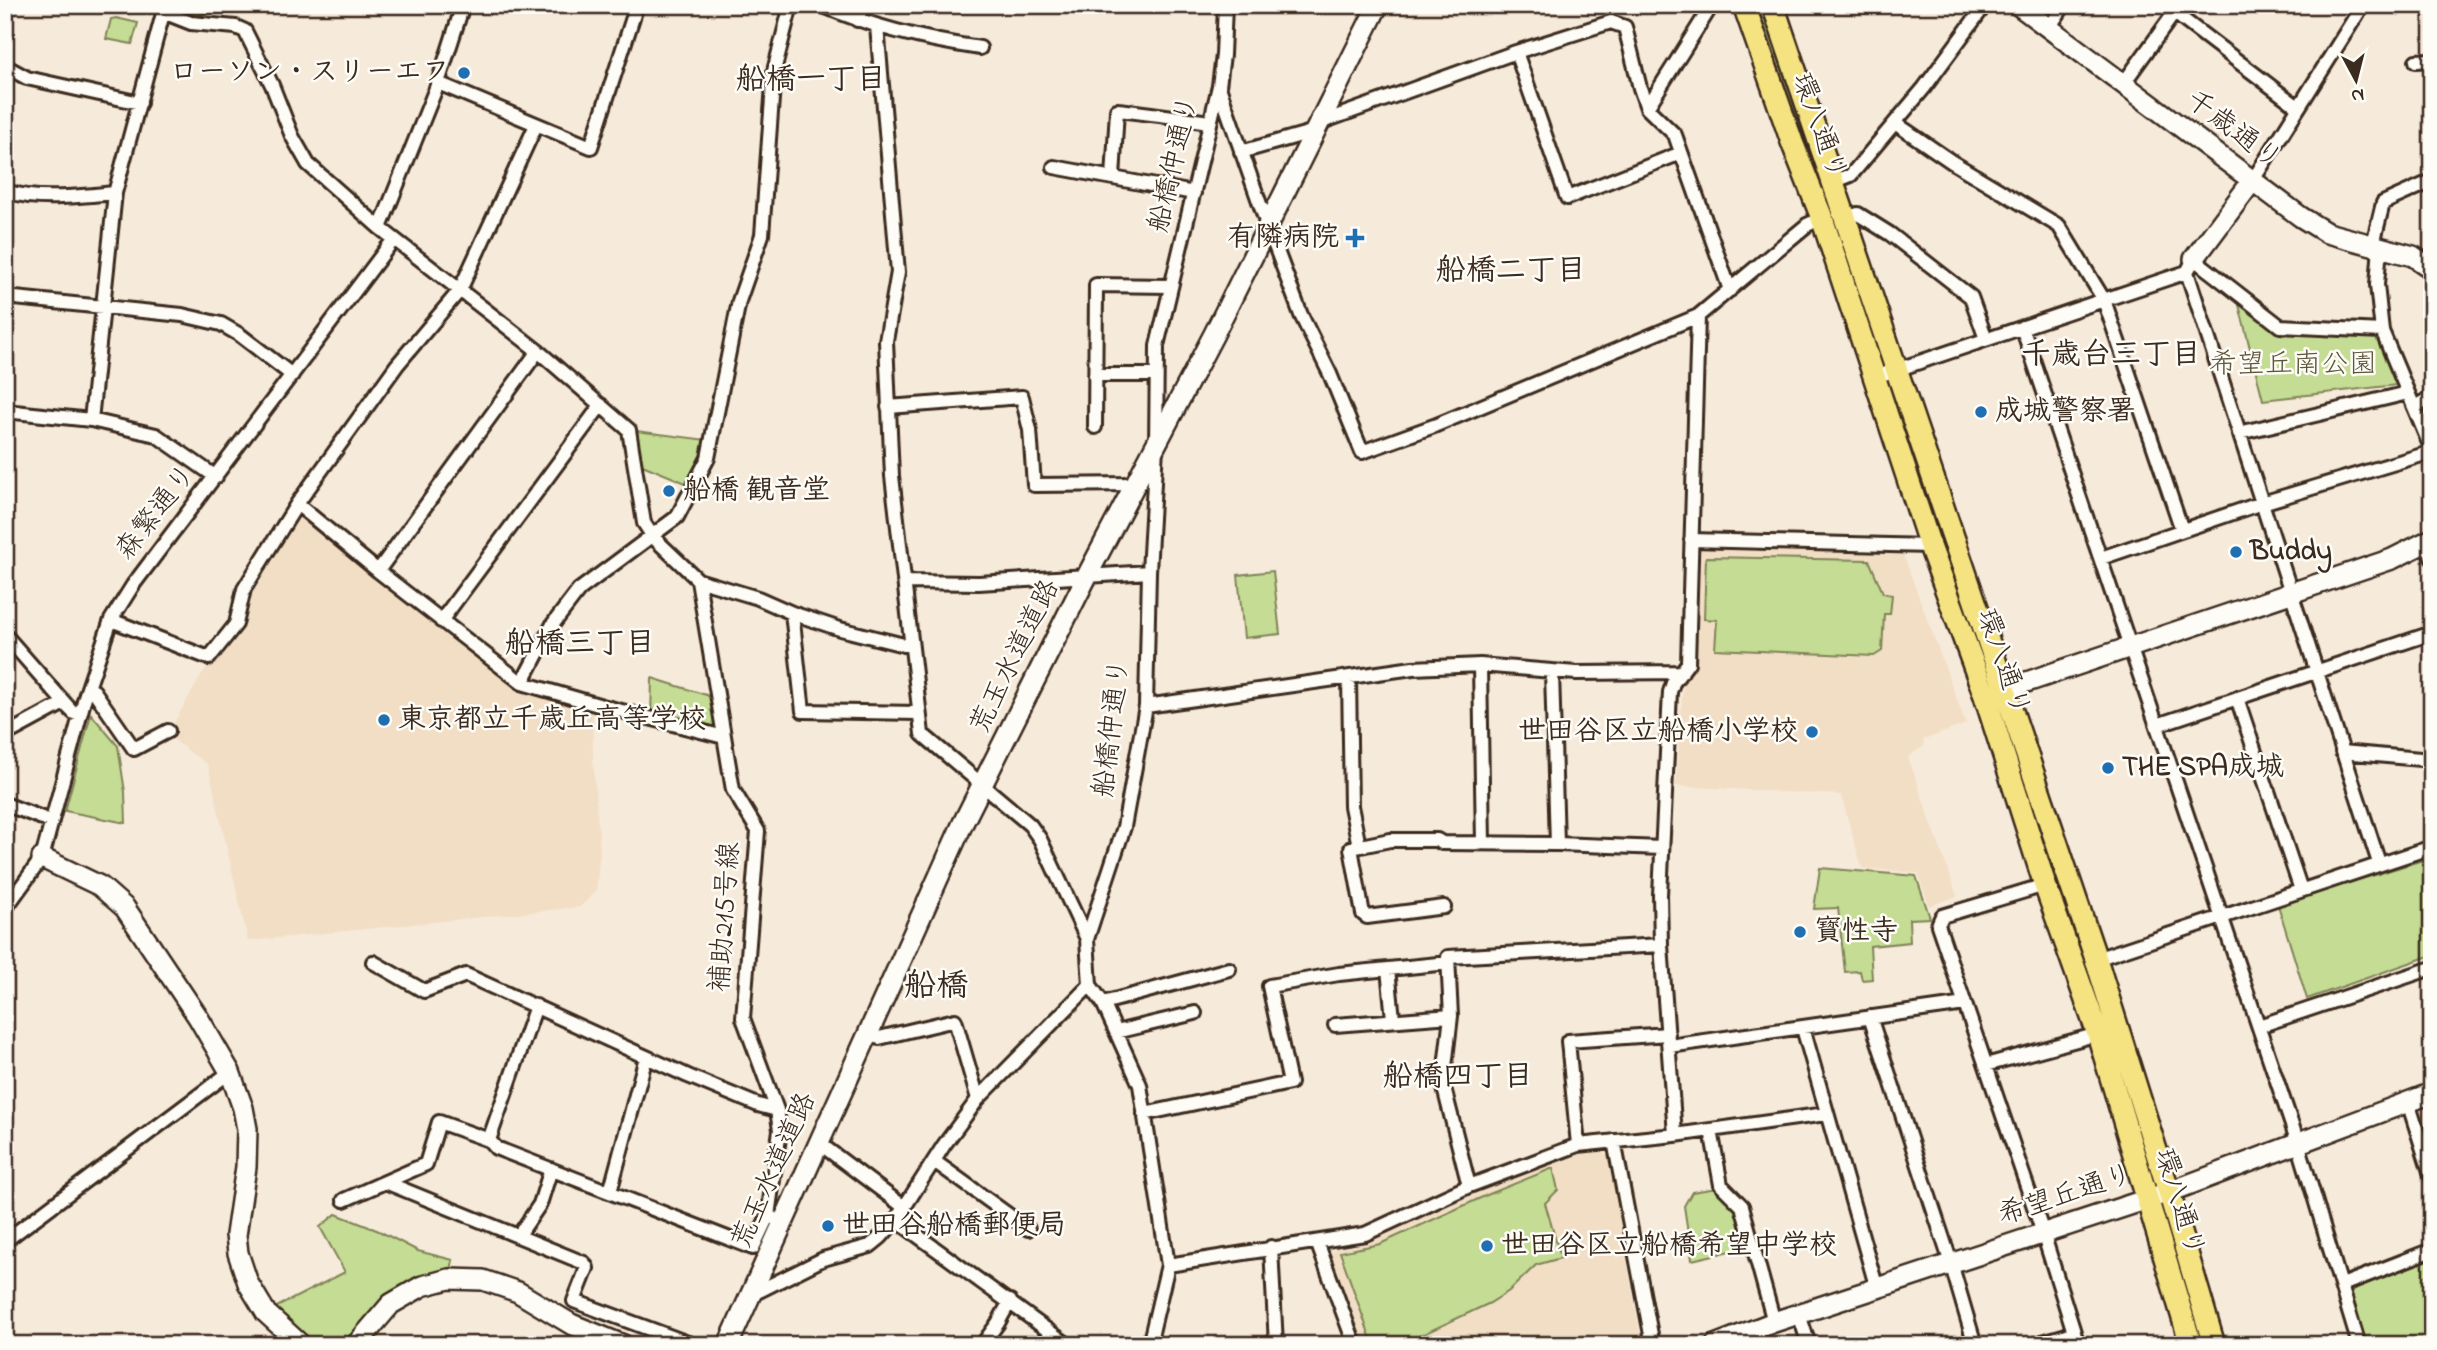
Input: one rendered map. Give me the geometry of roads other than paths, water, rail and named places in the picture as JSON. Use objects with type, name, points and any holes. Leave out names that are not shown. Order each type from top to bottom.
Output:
[{"type":"main road","name":"環八通り","points":[[1745,5],[1792,142],[1822,218],[1930,546],[1994,693],[2096,959],[2214,1345]]},
{"type":"main road","name":"環八通り","points":[[1773,5],[1896,370],[1994,693],[2045,885],[2098,1034],[2191,1345]]},
{"type":"street","points":[[380,228],[438,83],[463,5]]},
{"type":"street","points":[[438,83],[591,147],[637,5]]},
{"type":"street","points":[[522,683],[553,624],[579,590],[677,517],[708,458],[739,301],[762,235],[774,71],[791,5]]},
{"type":"street","points":[[821,5],[857,20],[934,42],[980,48]]},
{"type":"street","points":[[857,20],[863,5]]},
{"type":"street","name":"船橋仲通り","points":[[1090,985],[1087,939],[1129,806],[1146,706],[1157,346],[1219,86],[1225,5]]},
{"type":"street","name":"荒玉水道道路","points":[[728,1345],[751,1295],[761,1251],[819,1143],[963,823],[1268,227],[1378,5]]},
{"type":"street","points":[[1647,108],[1701,12],[1712,5]]},
{"type":"street","points":[[1833,182],[1851,175],[1895,124],[1985,5]]},
{"type":"street","name":"千歳通り","points":[[2018,5],[2301,217],[2327,233],[2413,256],[2432,269]]},
{"type":"street","points":[[2049,28],[2064,5]]},
{"type":"street","points":[[2164,5],[2178,9],[2298,107]]},
{"type":"street","points":[[1875,377],[2104,300],[2190,265],[2253,180],[2357,7]]},
{"type":"street","points":[[91,420],[115,193],[164,9],[191,23],[236,27],[245,31],[272,85],[292,136],[308,164],[380,228],[538,351],[629,430],[644,523],[653,537],[698,580],[758,598],[840,629],[904,645],[911,644]]},
{"type":"street","points":[[2123,84],[2178,9]]},
{"type":"street","points":[[1241,152],[1317,127],[1516,52],[1611,22],[1625,27],[1647,108],[1675,135],[1730,290]]},
{"type":"street","points":[[877,26],[898,272],[886,341],[888,407],[897,525],[922,734],[1030,825],[1040,839],[1087,939]]},
{"type":"street","points":[[1516,52],[1567,198],[1681,153]]},
{"type":"street","points":[[2416,61],[2432,60]]},
{"type":"street","points":[[5,66],[27,78],[139,103]]},
{"type":"street","points":[[1219,86],[1301,315],[1330,374],[1362,452],[1434,426],[1698,316],[1807,225],[1822,218]]},
{"type":"street","points":[[1113,178],[1117,110],[1210,122]]},
{"type":"street","points":[[1895,124],[1952,162],[2059,226],[2104,300],[2182,530]]},
{"type":"street","points":[[111,620],[209,658],[236,624],[244,589],[297,504],[397,365],[460,290],[536,125]]},
{"type":"street","points":[[1054,167],[1194,193]]},
{"type":"street","points":[[2101,558],[2262,503],[2432,451],[2382,331],[2376,245],[2384,203],[2432,181]]},
{"type":"street","points":[[5,191],[54,197],[115,193]]},
{"type":"street","points":[[1844,218],[1858,214],[1890,234],[1971,297],[1986,339]]},
{"type":"street","name":"森繁通り","points":[[42,858],[80,715],[111,620],[133,585],[394,239]]},
{"type":"street","points":[[2190,265],[2280,326],[2382,331]]},
{"type":"street","points":[[2190,265],[2239,433],[2379,863]]},
{"type":"street","points":[[1095,427],[1096,285],[1170,286]]},
{"type":"street","points":[[5,297],[182,315],[221,324],[240,335],[292,375]]},
{"type":"street","points":[[1675,1135],[1661,945],[1662,848],[1670,692],[1672,683],[1688,663],[1698,316]]},
{"type":"street","points":[[2022,327],[2298,1143],[2359,1345]]},
{"type":"street","points":[[378,571],[538,351]]},
{"type":"street","points":[[1095,375],[1156,375]]},
{"type":"street","points":[[2239,433],[2408,393]]},
{"type":"street","points":[[888,407],[1022,397],[1030,430],[1034,485],[1137,484]]},
{"type":"street","points":[[2415,407],[2432,397]]},
{"type":"street","points":[[441,621],[601,405]]},
{"type":"street","points":[[5,411],[91,420],[156,435],[216,477]]},
{"type":"street","points":[[297,504],[522,683],[724,737]]},
{"type":"street","points":[[1691,540],[1930,546]]},
{"type":"street","points":[[1994,693],[2431,546]]},
{"type":"street","points":[[904,582],[979,583],[1149,572]]},
{"type":"street","name":"補助215号線","points":[[698,580],[733,790],[758,831],[743,1018],[778,1110],[780,1129],[776,1219]]},
{"type":"street","points":[[792,613],[803,711],[918,713]]},
{"type":"street","points":[[2157,725],[2432,633]]},
{"type":"street","points":[[5,635],[74,713],[80,715]]},
{"type":"street","points":[[1146,706],[1413,668],[1480,665],[1552,672],[1682,672]]},
{"type":"street","points":[[1480,665],[1483,844]]},
{"type":"street","points":[[1552,672],[1557,844]]},
{"type":"street","points":[[1349,677],[1351,806],[1359,846]]},
{"type":"street","points":[[88,688],[94,691],[134,749],[167,730]]},
{"type":"street","points":[[2237,698],[2301,890]]},
{"type":"street","points":[[5,735],[65,703]]},
{"type":"street","points":[[2342,752],[2432,760]]},
{"type":"street","points":[[5,804],[50,821]]},
{"type":"street","points":[[1444,907],[1367,917],[1363,914],[1351,848],[1390,840],[1662,848]]},
{"type":"street","points":[[2096,959],[2379,863],[2431,851]]},
{"type":"street","points":[[5,909],[42,858],[100,886],[125,908],[198,1017],[230,1072],[243,1108],[247,1129],[246,1167],[236,1235],[238,1254],[248,1283],[266,1312],[301,1345]]},
{"type":"street","points":[[2032,1345],[2076,1339],[2043,1233],[1938,925],[1942,916],[2045,885]]},
{"type":"street","points":[[1469,1186],[1443,1084],[1451,1016],[1448,957],[1661,945]]},
{"type":"street","points":[[373,962],[424,991],[466,975],[646,1057],[758,1105],[778,1110]]},
{"type":"street","points":[[1144,1114],[1290,1083],[1269,986],[1339,974],[1448,963]]},
{"type":"street","points":[[2259,1026],[2432,968]]},
{"type":"street","points":[[1103,1003],[1230,969]]},
{"type":"street","points":[[1388,969],[1393,1019]]},
{"type":"street","points":[[751,1295],[823,1259],[870,1246],[895,1220],[978,1100],[1090,985],[1103,1003],[1140,1085],[1168,1265],[1149,1345]]},
{"type":"street","points":[[1578,1145],[1568,1041],[1668,1040],[1803,1028],[1965,1004]]},
{"type":"street","points":[[489,1140],[536,1006]]},
{"type":"street","points":[[1116,1032],[1195,1013]]},
{"type":"street","points":[[1335,1025],[1451,1016]]},
{"type":"street","points":[[1870,1017],[1951,1263],[1975,1345]]},
{"type":"street","points":[[867,1033],[879,1038],[955,1020],[978,1100]]},
{"type":"street","points":[[1803,1028],[1877,1289]]},
{"type":"street","points":[[1986,1065],[2098,1034]]},
{"type":"street","points":[[610,1192],[646,1057]]},
{"type":"street","points":[[5,1241],[230,1072]]},
{"type":"street","name":"希望丘通り","points":[[1714,1345],[1774,1322],[2169,1192],[2432,1093]]},
{"type":"street","points":[[2409,1102],[2432,1178]]},
{"type":"street","points":[[1168,1265],[1365,1234],[1469,1186],[1578,1145],[1675,1135],[1826,1114]]},
{"type":"street","points":[[344,1200],[426,1164],[439,1122],[489,1140],[496,1148],[761,1251]]},
{"type":"street","points":[[1711,1130],[1721,1185],[1742,1206],[1774,1322]]},
{"type":"street","points":[[1614,1141],[1653,1345]]},
{"type":"street","points":[[819,1143],[904,1207]]},
{"type":"street","points":[[934,1161],[1028,1230]]},
{"type":"street","points":[[519,1235],[540,1204],[551,1169]]},
{"type":"street","points":[[385,1182],[584,1262],[587,1268],[574,1301],[693,1345]]},
{"type":"street","points":[[895,1220],[1068,1345]]},
{"type":"street","points":[[1317,1242],[1355,1345]]},
{"type":"street","points":[[1271,1247],[1276,1345]]},
{"type":"street","points":[[2342,1285],[2432,1250]]},
{"type":"street","points":[[356,1345],[391,1304],[422,1286],[449,1279],[483,1280],[518,1292],[571,1324],[623,1345]]},
{"type":"street","points":[[982,1345],[1010,1301]]},
{"type":"street","points":[[1799,1314],[1809,1345]]},
{"type":"place","name":"ローソン・スリーエフ","points":[[464,73]]},
{"type":"place","name":"有隣病院","points":[[1355,238]]},
{"type":"place","name":"成城警察署","points":[[1981,412]]},
{"type":"place","name":"船橋 観音堂","points":[[669,491]]},
{"type":"place","name":"Buddy","points":[[2236,552]]},
{"type":"place","name":"東京都立千歳丘高等学校","points":[[384,720]]},
{"type":"place","name":"世田谷区立船橋小学校","points":[[1812,732]]},
{"type":"place","name":"THE SPA成城","points":[[2108,768]]},
{"type":"place","name":"寳性寺","points":[[1800,932]]},
{"type":"place","name":"世田谷船橋郵便局","points":[[828,1226]]},
{"type":"place","name":"世田谷区立船橋希望中学校","points":[[1487,1246]]},
{"type":"district","name":"船橋一丁目","points":[[811,81]]},
{"type":"district","name":"船橋二丁目","points":[[1511,272]]},
{"type":"district","name":"千歳台三丁目","points":[[2111,356]]},
{"type":"district","name":"船橋三丁目","points":[[580,645]]},
{"type":"district","name":"船橋","points":[[936,987]]},
{"type":"district","name":"船橋四丁目","points":[[1458,1078]]},
{"type":"park label","name":"希望丘南公園","points":[[2293,365]]}]
